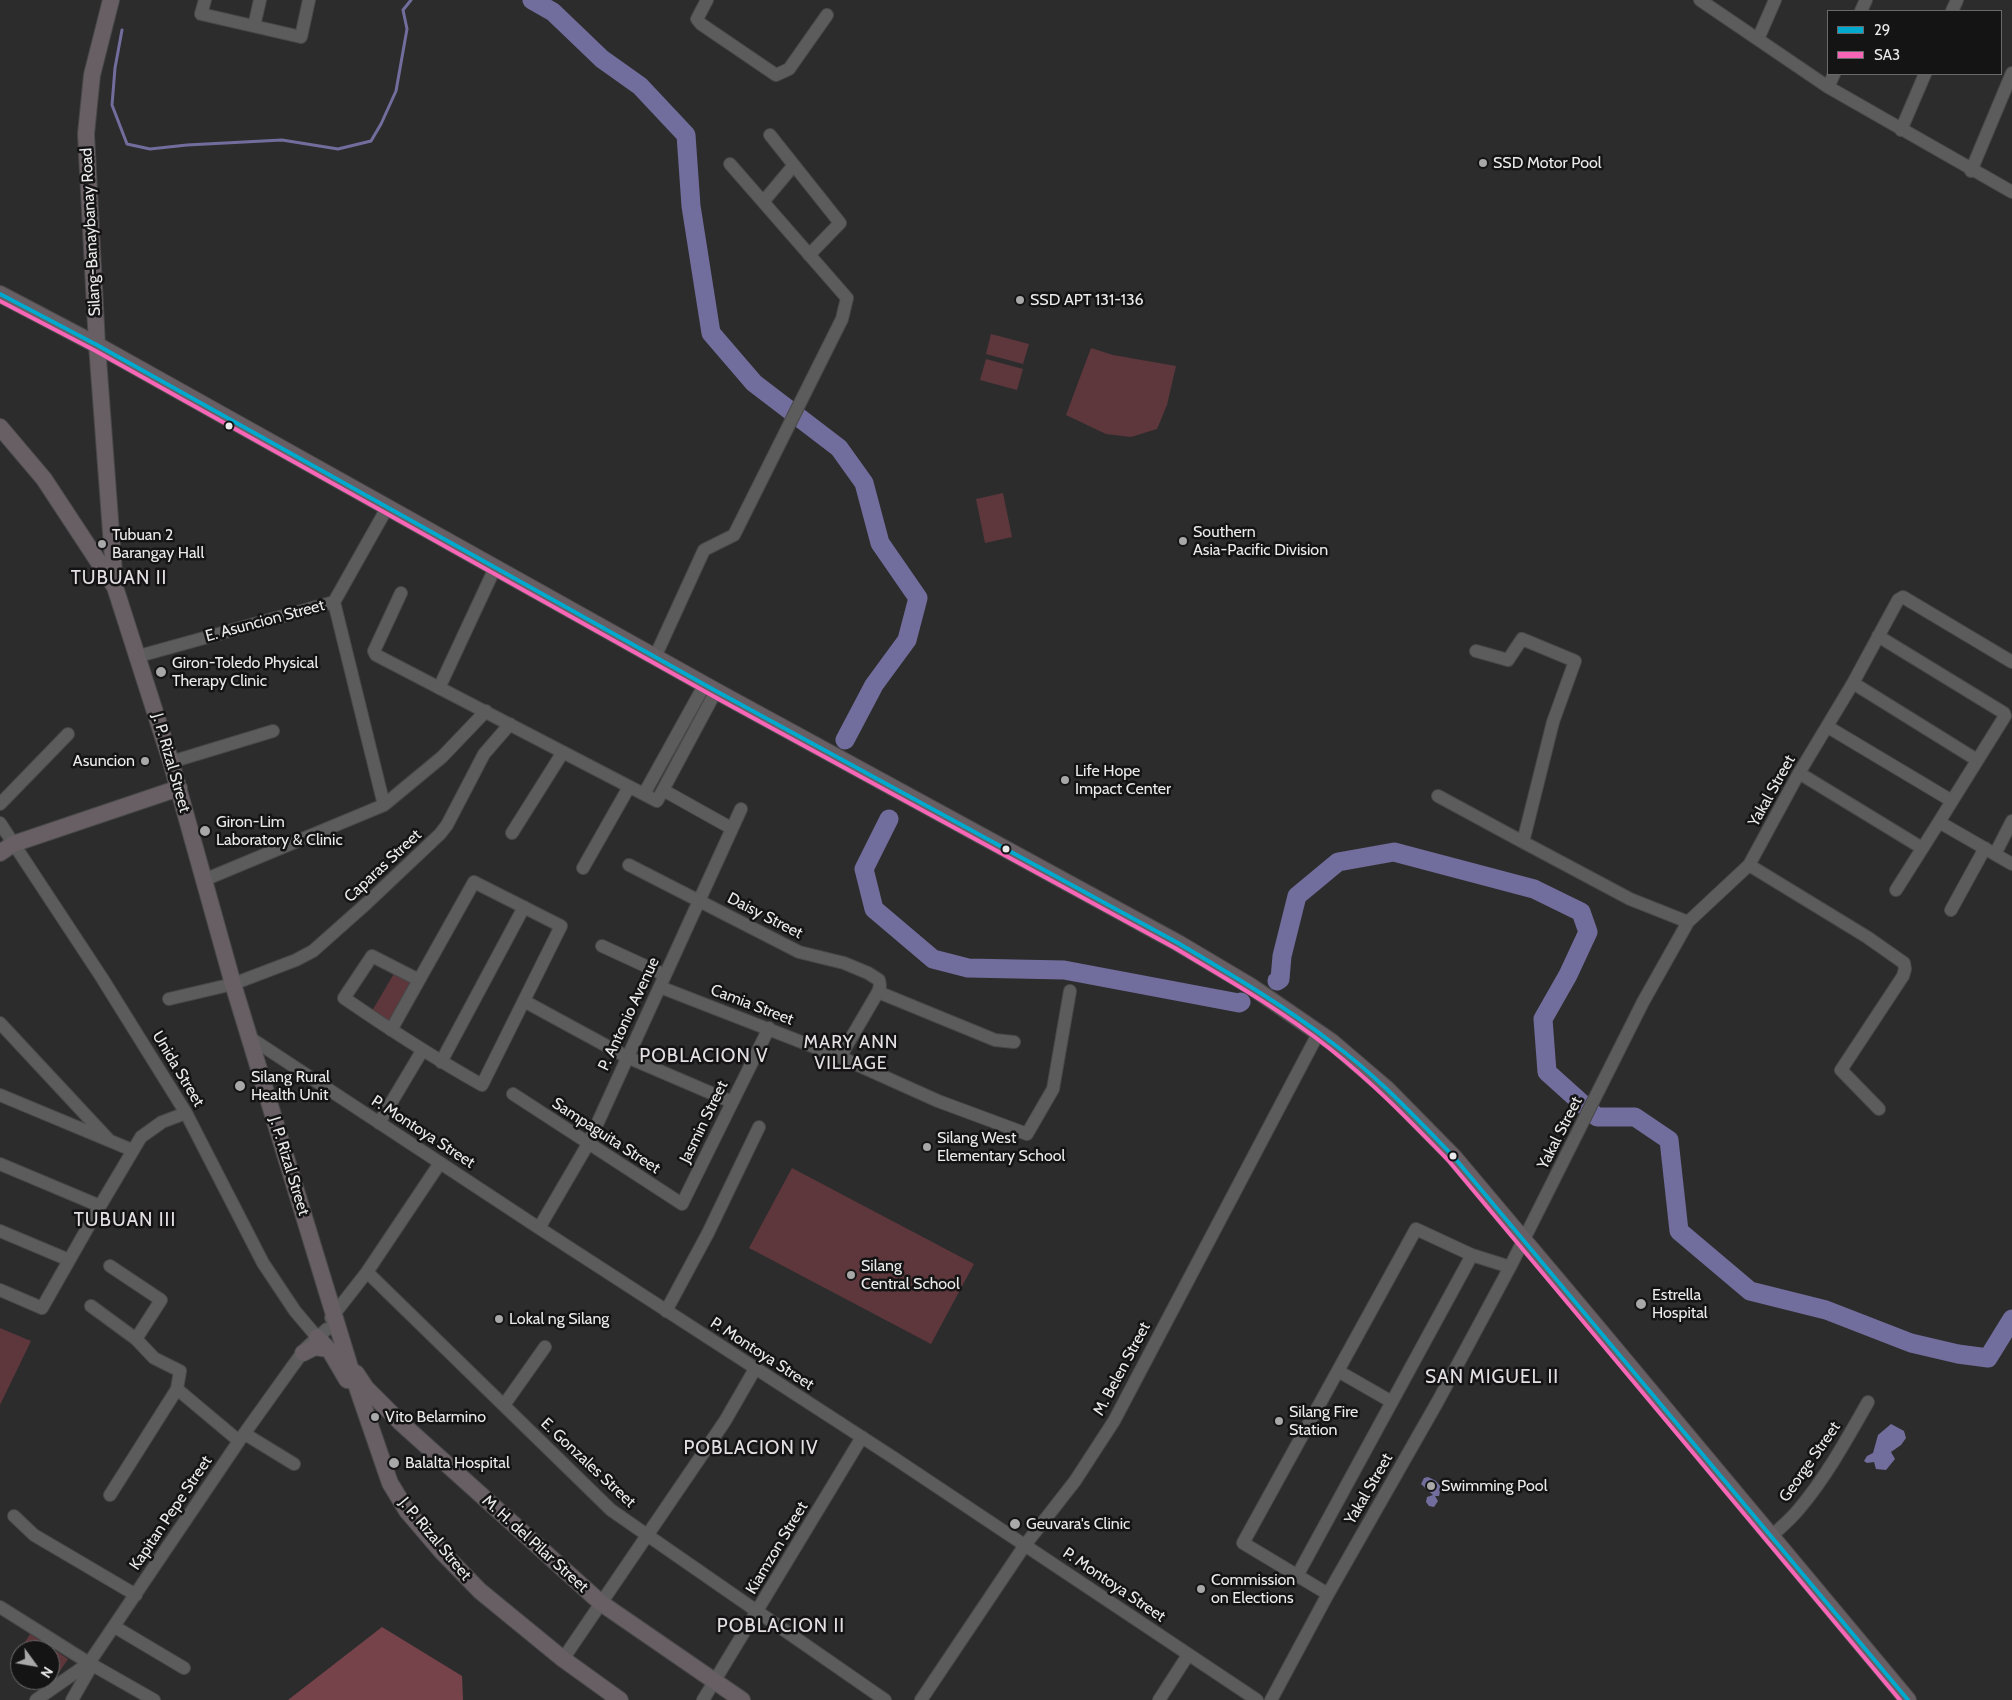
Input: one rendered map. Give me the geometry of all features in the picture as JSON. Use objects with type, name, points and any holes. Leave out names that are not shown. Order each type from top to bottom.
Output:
[{"type":"main road","name":"Silang-Banaybanay Road","points":[[111,0],[92,75],[86,134],[97,345],[116,587]]},
{"type":"main road","points":[[0,294],[97,345],[710,688],[1178,943],[1252,987],[1320,1032],[1368,1071],[1423,1124],[1524,1240],[1908,1700]]},
{"type":"main road","name":"J. P. Rizal Street","points":[[0,426],[44,479],[116,587],[179,788],[233,984],[348,1364],[390,1483],[407,1511],[442,1552],[480,1591],[563,1659],[620,1700]]},
{"type":"main road","points":[[7,848],[179,788]]},
{"type":"main road","points":[[303,1353],[315,1347],[323,1339],[362,1406]]},
{"type":"main road","name":"M. H. del Pilar Street","points":[[348,1364],[366,1388],[400,1422],[601,1603],[742,1700]]},
{"type":"street","points":[[205,0],[201,14],[301,37],[309,0]]},
{"type":"street","points":[[254,26],[260,0]]},
{"type":"street","points":[[707,0],[698,14],[697,19],[701,24],[776,75],[788,69],[827,15]]},
{"type":"street","points":[[1700,0],[1828,87],[1971,171],[2012,192]]},
{"type":"street","points":[[1758,39],[1774,0]]},
{"type":"street","points":[[1971,171],[2012,73]]},
{"type":"street","points":[[1828,87],[1834,75]]},
{"type":"street","points":[[1900,130],[1925,75]]},
{"type":"street","points":[[770,135],[840,223],[809,255]]},
{"type":"street","points":[[656,657],[704,550],[734,535],[842,319],[846,298],[730,164]]},
{"type":"street","points":[[763,202],[794,165]]},
{"type":"street","points":[[384,805],[334,602],[387,508]]},
{"type":"street","points":[[439,688],[494,568]]},
{"type":"street","points":[[401,593],[374,651],[376,655],[657,801],[710,688]]},
{"type":"street","name":"Yakal Street","points":[[1271,1700],[1510,1267],[1643,1002],[1688,922],[1749,864],[1900,598],[1903,597],[1924,609],[2012,662]]},
{"type":"street","name":"E. Asuncion Street","points":[[139,656],[334,602]]},
{"type":"street","points":[[1878,636],[2004,713],[2005,716],[1896,890]]},
{"type":"street","points":[[1476,651],[1508,660],[1522,639],[1575,661],[1553,722],[1523,842]]},
{"type":"street","points":[[1853,683],[1977,760]]},
{"type":"street","points":[[644,794],[710,688]]},
{"type":"street","points":[[204,880],[384,805],[442,757],[486,711]]},
{"type":"street","name":"Caparas Street","points":[[170,1000],[233,984],[296,960],[313,951],[431,844],[447,825],[484,754],[510,724]]},
{"type":"street","points":[[1828,726],[1952,801]]},
{"type":"street","points":[[171,762],[273,731]]},
{"type":"street","points":[[0,804],[68,734]]},
{"type":"street","points":[[512,833],[563,752]]},
{"type":"street","points":[[1799,773],[1922,848]]},
{"type":"street","points":[[583,868],[629,787]]},
{"type":"street","points":[[663,790],[731,828]]},
{"type":"street","points":[[1438,796],[1630,899],[1688,922]]},
{"type":"street","name":"P. Antonio Avenue","points":[[539,1228],[588,1144],[741,809]]},
{"type":"street","points":[[1951,910],[2012,821]]},
{"type":"street","points":[[1939,822],[2012,864]]},
{"type":"street","name":"Unida Street","points":[[0,823],[7,848],[102,978],[186,1113],[263,1263],[295,1311],[323,1339]]},
{"type":"street","points":[[1749,864],[1867,937],[1904,963],[1903,976],[1841,1070],[1879,1109]]},
{"type":"street","name":"Daisy Street","points":[[629,866],[799,952],[844,963],[868,973],[879,980],[878,992]]},
{"type":"street","points":[[391,1030],[474,882],[562,926],[482,1085],[441,1062],[391,1030],[344,998],[372,956],[419,980]]},
{"type":"street","points":[[441,1062],[524,907]]},
{"type":"street","name":"Camia Street","points":[[602,946],[662,981],[938,1101],[1027,1134],[1053,1089],[1070,991]]},
{"type":"street","points":[[840,1057],[878,992],[995,1040],[1014,1042]]},
{"type":"street","points":[[524,1000],[627,1057],[732,1102]]},
{"type":"street","points":[[0,1023],[110,1140]]},
{"type":"street","name":"Jasmin Street","points":[[682,1204],[769,1028]]},
{"type":"street","name":"M. Belen Street","points":[[921,1700],[1025,1545],[1075,1480],[1114,1420],[1320,1032]]},
{"type":"street","name":"P. Montoya Street","points":[[249,1037],[666,1311],[862,1437],[1257,1700]]},
{"type":"street","points":[[379,1123],[422,1050]]},
{"type":"street","name":"Sampaguita Street","points":[[513,1094],[682,1204]]},
{"type":"street","points":[[0,1095],[132,1150]]},
{"type":"street","points":[[0,1290],[42,1308],[132,1150],[141,1138],[152,1129],[186,1113]]},
{"type":"street","points":[[666,1311],[708,1233],[760,1127]]},
{"type":"street","points":[[323,1339],[334,1313],[367,1272],[440,1163]]},
{"type":"street","points":[[0,1164],[100,1206]]},
{"type":"street","points":[[1328,1594],[1243,1542],[1416,1230],[1472,1255],[1510,1267]]},
{"type":"street","points":[[0,1231],[70,1260]]},
{"type":"street","points":[[1297,1576],[1472,1255]]},
{"type":"street","points":[[110,1266],[161,1300],[136,1340]]},
{"type":"street","name":"E. Gonzales Street","points":[[367,1272],[611,1510],[885,1700]]},
{"type":"street","points":[[91,1306],[136,1340],[154,1358],[180,1371],[177,1389],[110,1495]]},
{"type":"street","points":[[323,1339],[331,1328],[336,1330],[341,1336]]},
{"type":"street","points":[[504,1405],[545,1347]]},
{"type":"street","name":"Kapitan Pepe Street","points":[[36,1700],[91,1664],[242,1437],[303,1353]]},
{"type":"street","points":[[563,1659],[648,1537],[725,1421],[755,1369]]},
{"type":"street","points":[[1338,1371],[1392,1402]]},
{"type":"street","points":[[177,1389],[242,1437],[294,1464]]},
{"type":"street","name":"George Street","points":[[1772,1536],[1799,1510],[1840,1451],[1868,1402]]},
{"type":"street","name":"Kiamzon Street","points":[[703,1700],[862,1437]]},
{"type":"street","points":[[14,1516],[34,1535],[136,1595]]},
{"type":"street","points":[[0,1608],[154,1700]]},
{"type":"street","points":[[115,1627],[184,1668]]},
{"type":"street","points":[[1159,1700],[1188,1655]]},
{"type":"street","points":[[72,1700],[91,1664]]},
{"type":"shaded area","points":[[991,334],[1029,344],[1023,364],[986,354]]},
{"type":"shaded area","points":[[1091,348],[1113,355],[1176,366],[1167,405],[1157,429],[1131,437],[1106,434],[1066,415]]},
{"type":"shaded area","points":[[986,359],[1023,369],[1017,390],[980,380]]},
{"type":"shaded area","points":[[1003,493],[1012,537],[985,543],[976,499]]},
{"type":"shaded area","points":[[395,972],[412,982],[390,1021],[372,1011]]},
{"type":"shaded area","points":[[792,1168],[974,1264],[931,1344],[749,1248]]},
{"type":"shaded area","points":[[0,1328],[31,1341],[0,1405]]},
{"type":"shaded area","points":[[1891,1424],[1904,1431],[1906,1438],[1901,1445],[1891,1452],[1895,1459],[1886,1470],[1876,1469],[1874,1462],[1867,1463],[1864,1461],[1867,1456],[1873,1453],[1878,1435]]},
{"type":"shaded area","name":"Swimming Pool","points":[[1428,1477],[1436,1481],[1441,1487],[1439,1496],[1435,1496],[1438,1501],[1434,1507],[1429,1506],[1426,1502],[1427,1497],[1433,1495],[1421,1484],[1424,1478]]},
{"type":"shaded area","points":[[382,1627],[462,1676],[463,1700],[288,1700]]},
{"type":"shaded area","points":[[30,1634],[39,1640],[26,1640]]},
{"type":"shaded area","points":[[60,1654],[68,1659],[60,1671]]},
{"type":"waterway","points":[[122,30],[115,68],[112,105],[127,144],[150,149],[282,140],[338,149],[371,141],[381,124],[396,91],[407,29],[403,10],[411,0]]},
{"type":"waterway","points":[[532,0],[553,12],[602,59],[640,86],[686,135],[691,206],[711,333],[754,383],[839,448],[864,483],[880,543],[918,598],[907,640],[874,685],[845,740]]},
{"type":"waterway","points":[[889,819],[864,869],[874,909],[933,959],[968,968],[1064,970],[1241,1002]]},
{"type":"waterway","points":[[1277,981],[1280,979],[1282,956],[1297,896],[1338,862],[1394,852],[1534,889],[1581,912],[1588,932],[1568,975],[1543,1019],[1547,1072],[1597,1117],[1635,1117],[1669,1140],[1679,1231],[1750,1291],[1826,1310],[1911,1343],[1958,1354],[1988,1358],[2012,1319]]},
{"type":"transit line","name":"29","points":[[0,294],[97,345],[716,691],[1178,943],[1256,990],[1313,1028],[1379,1082],[1453,1156],[1908,1700]]},
{"type":"transit line","name":"SA3","points":[[0,301],[94,350],[713,696],[1175,948],[1254,995],[1311,1034],[1376,1088],[1448,1160],[1900,1700]]},
{"type":"place","name":"SSD Motor Pool","points":[[1483,163]]},
{"type":"place","name":"SSD APT 131-136","points":[[1020,300]]},
{"type":"place","name":"Southern Asia-Pacific Division","points":[[1183,541]]},
{"type":"place","name":"Tubuan 2 Barangay Hall","points":[[102,544]]},
{"type":"place","name":"Giron-Toledo Physical Therapy Clinic","points":[[161,672]]},
{"type":"place","name":"Asuncion","points":[[145,761]]},
{"type":"place","name":"Life Hope Impact Center","points":[[1065,780]]},
{"type":"place","name":"Giron-Lim Laboratory & Clinic","points":[[205,831]]},
{"type":"place","name":"Silang Rural Health Unit","points":[[240,1086]]},
{"type":"place","name":"Silang West Elementary School","points":[[927,1147]]},
{"type":"place","name":"Silang Central School","points":[[851,1275]]},
{"type":"place","name":"Estrella Hospital","points":[[1641,1304]]},
{"type":"place","name":"Lokal ng Silang","points":[[499,1319]]},
{"type":"place","name":"Vito Belarmino","points":[[375,1417]]},
{"type":"place","name":"Silang Fire Station","points":[[1279,1421]]},
{"type":"place","name":"Balalta Hospital","points":[[394,1463]]},
{"type":"place","name":"Swimming Pool","points":[[1431,1486]]},
{"type":"place","name":"Geuvara's Clinic","points":[[1015,1524]]},
{"type":"place","name":"Commission on Elections","points":[[1201,1589]]},
{"type":"district","name":"TUBUAN II","points":[[119,578]]},
{"type":"district","name":"MARY ANN VILLAGE","points":[[851,1053]]},
{"type":"district","name":"POBLACION V","points":[[704,1056]]},
{"type":"district","name":"TUBUAN III","points":[[125,1220]]},
{"type":"district","name":"SAN MIGUEL II","points":[[1492,1377]]},
{"type":"district","name":"POBLACION IV","points":[[751,1448]]},
{"type":"district","name":"POBLACION II","points":[[781,1626]]}]
